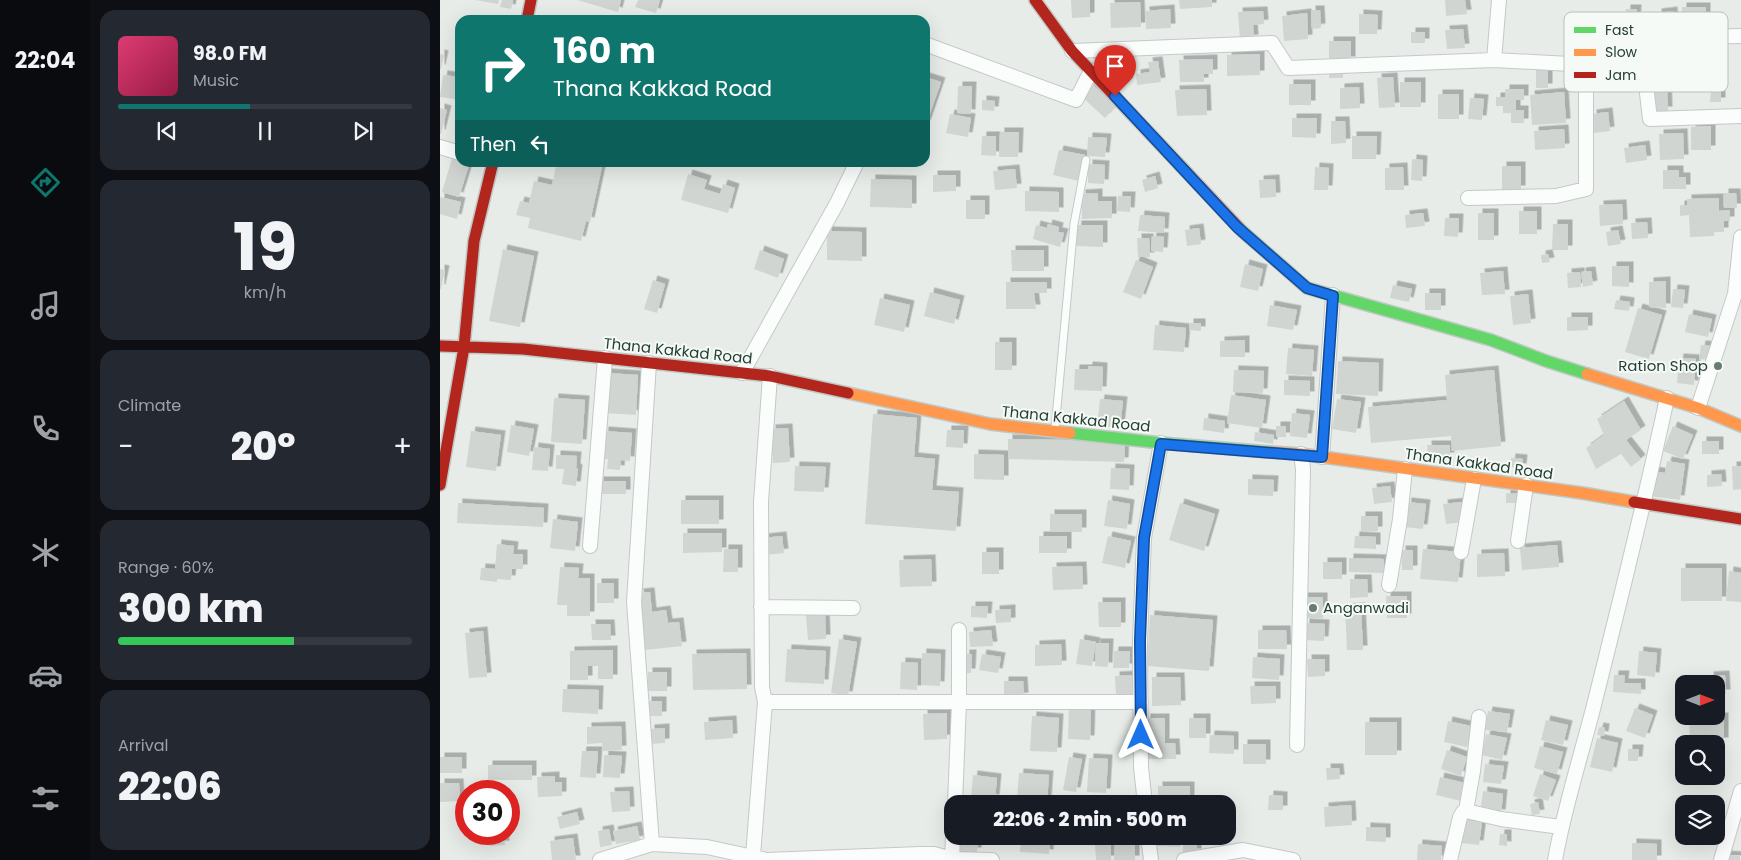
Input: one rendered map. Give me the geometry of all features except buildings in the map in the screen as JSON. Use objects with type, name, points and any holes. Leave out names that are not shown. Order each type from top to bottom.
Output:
[{"type":"main road","points":[[529,15],[531,0]]},
{"type":"main road","points":[[1035,0],[1072,51],[1237,227],[1307,288],[1491,340],[1546,361],[1698,408],[1741,426]]},
{"type":"main road","points":[[440,485],[464,347],[474,241],[492,167]]},
{"type":"main road","name":"Thana Kakkad Road","points":[[440,346],[523,349],[770,376],[990,424],[1161,444],[1301,454],[1582,493],[1741,518]]},
{"type":"street","points":[[1494,60],[1499,0]]},
{"type":"street","points":[[1728,36],[1741,36]]},
{"type":"street","points":[[1072,51],[1272,43],[1288,68],[1494,60],[1564,64]]},
{"type":"street","points":[[930,46],[1076,100],[1091,71]]},
{"type":"street","points":[[1468,198],[1556,196],[1586,189],[1586,92]]},
{"type":"street","points":[[1647,92],[1650,119],[1741,116]]},
{"type":"street","points":[[440,147],[455,152]]},
{"type":"street","points":[[742,373],[837,203],[855,167]]},
{"type":"street","points":[[1698,408],[1735,294],[1741,237]]},
{"type":"street","points":[[1322,457],[1333,296]]},
{"type":"street","points":[[590,546],[605,358]]},
{"type":"street","points":[[649,363],[634,602],[652,844]]},
{"type":"street","points":[[753,856],[765,702],[762,687],[760,502],[770,376]]},
{"type":"street","points":[[1555,860],[1561,827],[1644,504],[1667,398]]},
{"type":"street","points":[[1144,795],[1141,767],[1140,640],[1144,538],[1161,444]]},
{"type":"street","points":[[1296,745],[1303,469],[1301,454]]},
{"type":"street","points":[[1389,584],[1400,519],[1405,469]]},
{"type":"street","points":[[1461,552],[1474,478]]},
{"type":"street","points":[[1518,541],[1526,485]]},
{"type":"street","points":[[761,608],[853,608]]},
{"type":"street","points":[[955,795],[959,702],[959,630]]},
{"type":"street","points":[[765,702],[1141,702]]},
{"type":"street","points":[[1450,860],[1460,817],[1466,811],[1473,772],[1479,717]]},
{"type":"street","points":[[1721,860],[1741,791]]},
{"type":"street","points":[[1466,811],[1481,816],[1561,827]]},
{"type":"street","points":[[600,860],[652,844],[687,853],[707,848],[767,860],[920,854],[934,854],[952,859],[992,860]]},
{"type":"street","points":[[952,859],[953,845]]},
{"type":"street","points":[[1149,845],[1151,860]]},
{"type":"street","points":[[1184,860],[1243,850],[1293,860]]},
{"type":"lane","points":[[1054,432],[1074,224],[1086,160]]},
{"type":"traffic: fast","points":[[1242,231],[1307,288],[1491,340],[1587,374]]},
{"type":"traffic: fast","points":[[1070,433],[1270,452]]},
{"type":"traffic: slow","points":[[1587,374],[1698,408],[1741,426]]},
{"type":"traffic: slow","points":[[848,393],[990,424],[1070,433]]},
{"type":"traffic: slow","points":[[1270,452],[1301,454],[1634,502]]},
{"type":"traffic: jam","points":[[528,15],[531,0]]},
{"type":"traffic: jam","points":[[1035,0],[1072,51],[1242,231]]},
{"type":"traffic: jam","points":[[440,485],[464,347],[474,241],[492,167]]},
{"type":"traffic: jam","points":[[440,346],[523,349],[770,376],[848,393]]},
{"type":"traffic: jam","points":[[1634,502],[1741,519]]},
{"type":"place","name":"Ration Shop","points":[[1718,366]]},
{"type":"place","name":"Anganwadi","points":[[1313,608]]},
{"type":"route","points":[[1115,96],[1237,227],[1307,288],[1333,296],[1322,457],[1161,444],[1144,538],[1140,640],[1141,735]]}]
